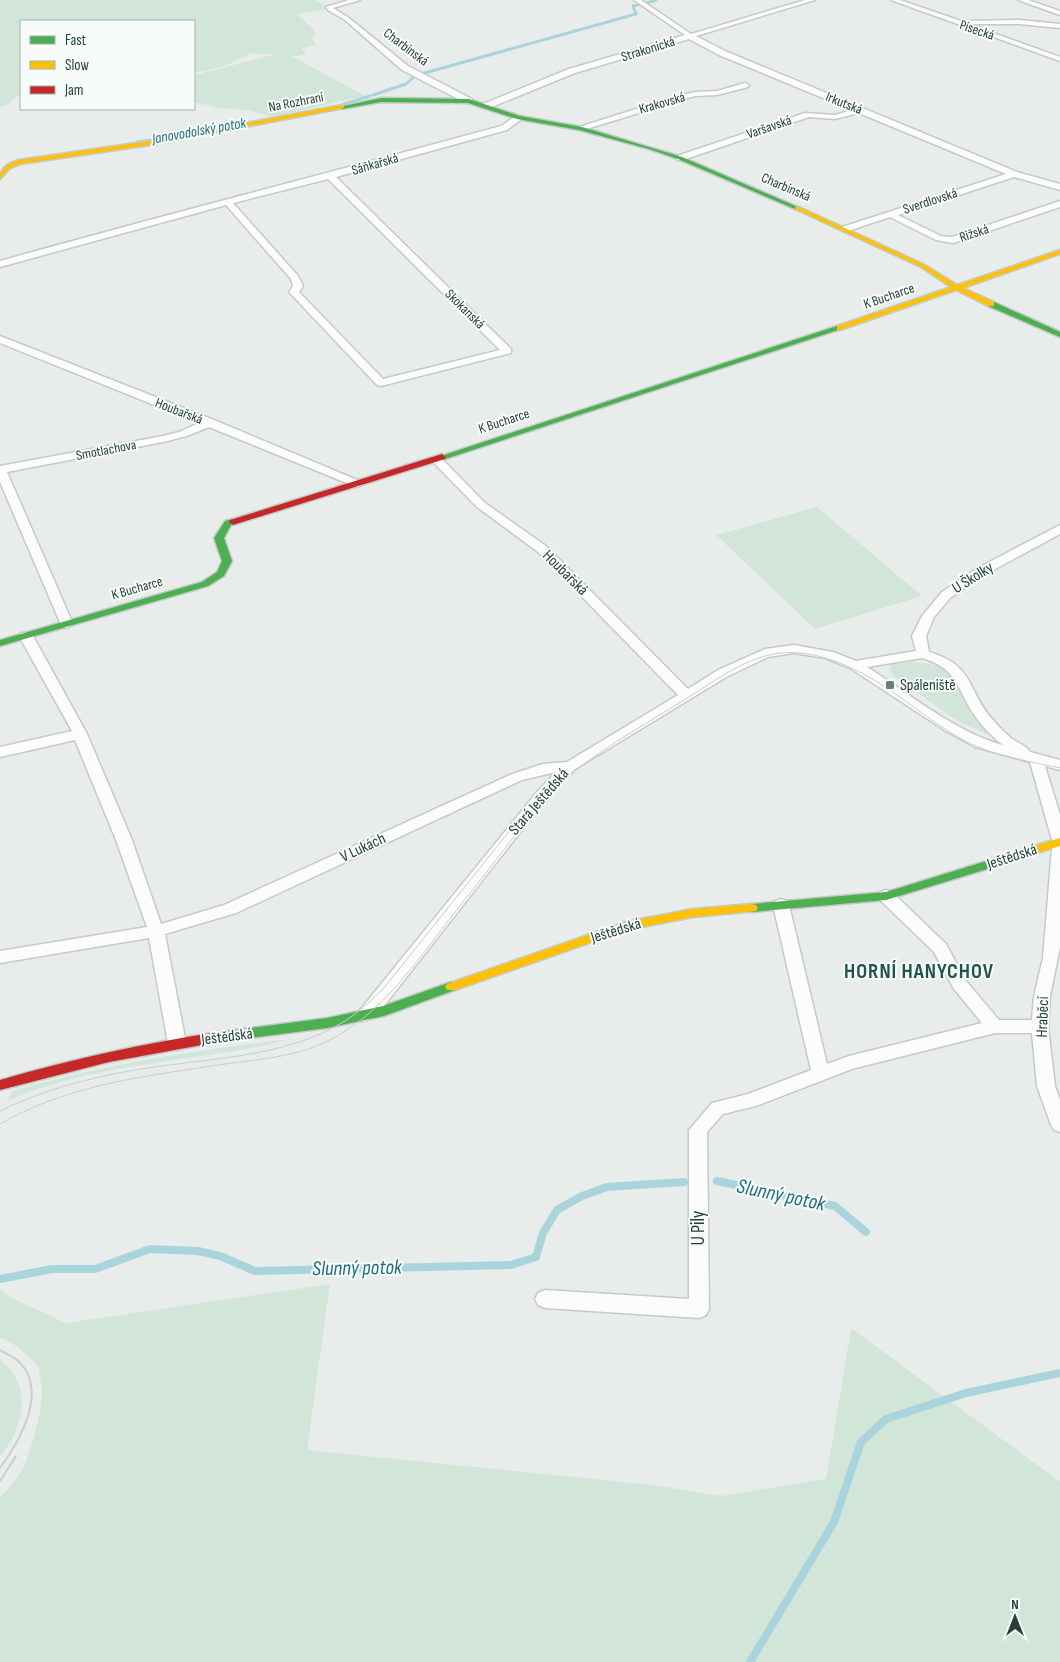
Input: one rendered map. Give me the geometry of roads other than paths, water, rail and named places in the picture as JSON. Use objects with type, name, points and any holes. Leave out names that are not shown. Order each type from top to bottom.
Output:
[{"type":"street","name":"Charbinská","points":[[357,0],[329,7],[347,19],[405,68],[469,101]]},
{"type":"street","name":"Irkutská","points":[[637,0],[690,36],[731,57],[1014,174],[1060,187]]},
{"type":"street","name":"Strakonická","points":[[486,106],[572,71],[812,0]]},
{"type":"street","name":"Písecká","points":[[894,0],[1060,59]]},
{"type":"street","points":[[1021,0],[1060,13]]},
{"type":"street","points":[[954,22],[1019,22],[1060,26]]},
{"type":"street","name":"Krakovská","points":[[580,128],[695,94],[717,93],[745,85]]},
{"type":"street","name":"Na Rozhraní","points":[[0,177],[8,167],[19,162],[106,151],[240,128],[381,100],[469,101],[486,106]]},
{"type":"street","name":"Charbinská","points":[[486,106],[518,118],[580,128],[680,158],[845,229],[923,266],[957,288],[1060,335]]},
{"type":"street","name":"Varšavská","points":[[680,158],[808,114],[835,117],[860,110]]},
{"type":"street","name":"Sáňkařská","points":[[0,264],[177,214],[330,176],[504,128],[518,118]]},
{"type":"street","name":"Sverdlovská","points":[[845,229],[1014,174]]},
{"type":"street","name":"Skokanská","points":[[228,202],[295,278],[298,286],[294,292],[381,383],[507,351],[330,176]]},
{"type":"street","name":"Rižská","points":[[890,214],[939,238],[953,240],[1060,204]]},
{"type":"street","name":"K Bucharce","points":[[0,643],[205,584],[221,574],[228,561],[220,538],[228,523],[358,484],[809,339],[1060,252]]},
{"type":"street","name":"Houbařská","points":[[0,339],[58,364],[286,452],[358,484]]},
{"type":"street","name":"Smotlachova","points":[[0,470],[163,439],[183,434],[210,422]]},
{"type":"street","name":"Houbařská","points":[[436,459],[481,505],[542,549],[686,695]]},
{"type":"street","points":[[0,470],[67,624]]},
{"type":"street","name":"U Školky","points":[[923,654],[919,636],[928,616],[946,595],[980,572],[1060,529]]},
{"type":"street","points":[[26,636],[80,734],[124,840],[156,931],[177,1044]]},
{"type":"street","name":"Stará Ještědská","points":[[364,1015],[393,982],[542,795],[570,766],[723,673],[766,653],[794,649],[828,654],[855,665],[951,728],[980,744],[1036,760]]},
{"type":"street","points":[[855,665],[923,654],[942,660],[961,677],[978,710],[1006,741],[1036,760],[1060,765]]},
{"type":"street","points":[[0,752],[80,734]]},
{"type":"street","name":"Ještědská","points":[[0,1085],[65,1066],[177,1044],[279,1031],[364,1015],[418,1000],[625,926],[693,913],[886,896],[1060,841],[1036,760]]},
{"type":"street","name":"V Lukách","points":[[0,957],[156,931],[230,909],[516,777],[543,768],[570,766]]},
{"type":"street","name":"Hraběcí","points":[[1060,848],[1051,958],[1042,996],[1040,1027],[1046,1086],[1060,1125]]},
{"type":"street","points":[[886,896],[940,948],[960,985],[995,1026]]},
{"type":"street","points":[[781,905],[820,1074]]},
{"type":"street","name":"U Pily","points":[[544,1300],[699,1309],[698,1130],[718,1108],[750,1101],[849,1063],[995,1026],[1040,1027]]},
{"type":"waterway","name":"Janovodolský potok","points":[[647,3],[656,0]]},
{"type":"waterway","name":"Janovodolský potok","points":[[421,74],[636,14],[633,6],[640,4]]},
{"type":"waterway","name":"Janovodolský potok","points":[[373,95],[406,84],[415,76]]},
{"type":"waterway","name":"Janovodolský potok","points":[[344,104],[370,96]]},
{"type":"waterway","name":"Janovodolský potok","points":[[137,142],[158,139]]},
{"type":"waterway","name":"Slunný potok","points":[[717,1181],[835,1206],[866,1232]]},
{"type":"waterway","name":"Slunný potok","points":[[0,1279],[52,1269],[95,1269],[150,1249],[198,1251],[220,1256],[255,1271],[511,1265],[536,1257],[543,1233],[557,1210],[582,1196],[607,1187],[684,1182]]},
{"type":"waterway","points":[[750,1662],[834,1522],[861,1442],[886,1419],[966,1393],[1060,1373]]},
{"type":"tram line","points":[[0,1124],[26,1110],[53,1099],[81,1091],[138,1078],[291,1054],[328,1041],[347,1030],[365,1017],[397,986],[543,799],[558,785],[574,771],[625,736],[745,663],[779,653],[809,654],[838,662],[878,682],[935,723],[965,741],[999,754],[1060,768]]},
{"type":"tram line","points":[[0,1111],[49,1091],[100,1077],[270,1050],[321,1034],[345,1021],[383,989],[519,819]]},
{"type":"tram line","points":[[0,1350],[17,1360],[27,1372],[31,1385],[31,1400],[23,1430],[0,1468]]},
{"type":"tram line","points":[[0,1481],[16,1456]]},
{"type":"place","name":"Spáleniště","points":[[890,685]]},
{"type":"district","name":"HORNÍ HANYCHOV","points":[[919,971]]}]
